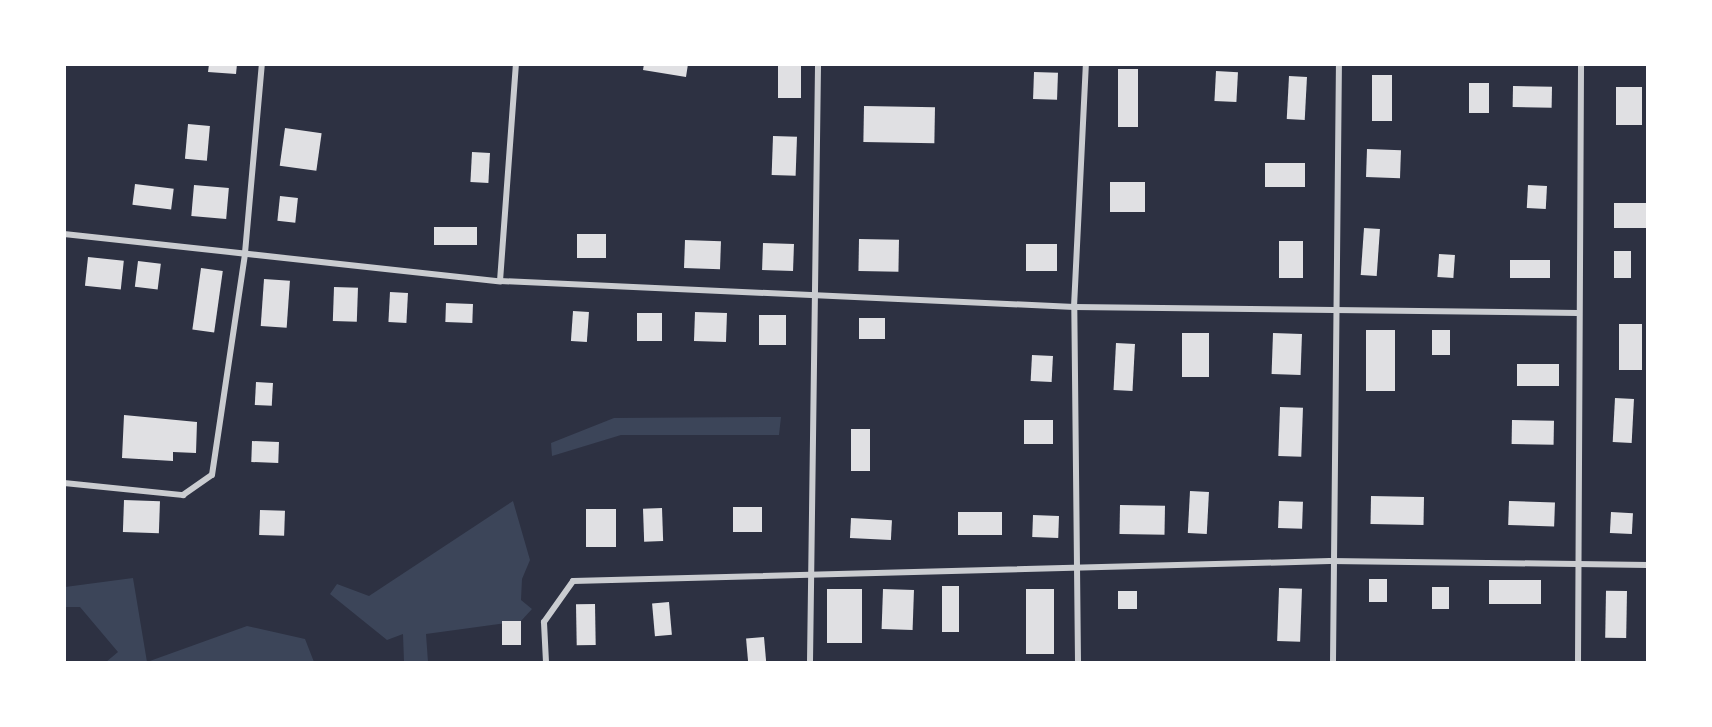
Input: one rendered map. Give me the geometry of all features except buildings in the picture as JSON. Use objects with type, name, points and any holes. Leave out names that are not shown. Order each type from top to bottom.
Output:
[{"type":"street","points":[[64,483],[183,495],[212,476],[245,253],[262,64]]},
{"type":"street","points":[[500,281],[516,64]]},
{"type":"street","points":[[810,663],[809,571],[816,297],[818,64]]},
{"type":"street","points":[[1078,663],[1074,307],[1086,64]]},
{"type":"street","points":[[1333,663],[1330,561],[1337,310],[1339,64]]},
{"type":"street","points":[[1578,663],[1581,64]]},
{"type":"street","points":[[64,234],[500,281],[1074,307],[1578,313]]},
{"type":"street","points":[[546,663],[544,622],[573,581],[809,571],[1330,561],[1580,562],[1647,565]]},
{"type":"shaded area","points":[[781,417],[779,435],[621,435],[552,456],[551,443],[614,418]]},
{"type":"shaded area","points":[[513,501],[530,560],[522,579],[521,600],[532,609],[521,621],[426,634],[428,662],[404,662],[403,634],[387,640],[330,594],[337,584],[369,596]]},
{"type":"shaded area","points":[[133,578],[147,662],[106,662],[118,652],[80,607],[65,607],[65,587]]},
{"type":"shaded area","points":[[247,626],[305,639],[314,662],[147,662]]}]
